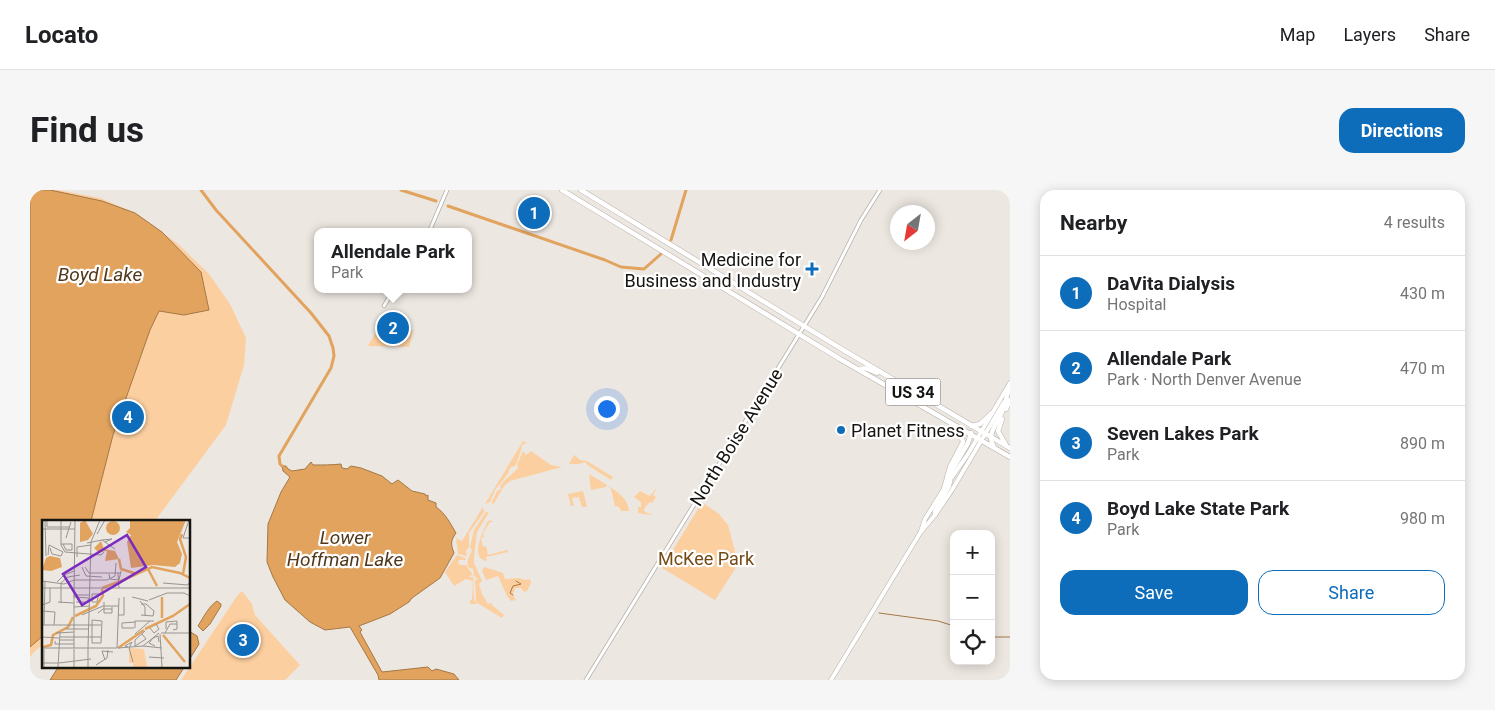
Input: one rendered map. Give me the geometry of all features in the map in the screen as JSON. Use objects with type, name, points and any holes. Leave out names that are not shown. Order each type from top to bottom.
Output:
[{"type":"highway","name":"US 34","points":[[562,190],[859,370],[1010,457]]},
{"type":"highway","name":"US 34","points":[[582,190],[803,326],[1008,447]]},
{"type":"highway","points":[[859,370],[865,368],[892,379]]},
{"type":"highway","points":[[1008,447],[999,435],[998,429],[1008,399],[1010,384]]},
{"type":"highway","points":[[995,448],[991,442],[991,437],[1008,399]]},
{"type":"highway","points":[[935,515],[935,511],[950,486],[953,468],[967,446],[971,434],[968,424],[980,424],[992,413]]},
{"type":"highway","points":[[944,489],[950,467],[963,442],[962,435],[955,425]]},
{"type":"main road","points":[[983,433],[992,413],[1010,384]]},
{"type":"main road","points":[[920,533],[925,520],[951,478],[1008,399],[1010,392]]},
{"type":"main road","points":[[830,680],[920,533],[935,515],[979,439]]},
{"type":"street","points":[[431,228],[447,190]]},
{"type":"street","name":"North Boise Avenue","points":[[586,680],[828,286],[861,220],[880,190]]},
{"type":"street","points":[[384,306],[392,293]]},
{"type":"green space","name":"Boyd Lake","points":[[30,190],[58,190],[100,198],[135,213],[178,244],[209,274],[230,304],[246,338],[244,365],[226,425],[156,520],[42,520],[42,646],[30,657]]},
{"type":"green space","points":[[387,314],[413,331],[409,347],[368,346],[381,318]]},
{"type":"green space","points":[[523,441],[527,443],[522,445],[516,465],[510,468],[508,474],[495,490],[490,502],[485,504]]},
{"type":"green space","points":[[523,451],[526,455],[531,451],[551,465],[562,467],[510,481],[504,486],[493,505],[492,502],[497,491],[501,489],[500,486],[518,468],[517,465]]},
{"type":"green space","points":[[574,455],[613,477],[611,480],[585,462],[569,464]]},
{"type":"green space","points":[[589,474],[607,485],[606,487],[591,490]]},
{"type":"green space","points":[[608,486],[619,493],[625,500],[629,511],[621,511],[619,507],[615,506],[611,489]]},
{"type":"green space","points":[[658,486],[653,495],[656,497],[652,503],[650,502],[645,507],[644,511],[649,514],[652,512],[650,515],[638,513],[638,507],[641,507],[641,502],[634,497],[640,491],[650,496]]},
{"type":"green space","points":[[583,491],[587,506],[582,507],[579,497],[572,498],[574,506],[571,506],[568,494]]},
{"type":"green space","name":"McKee Park","points":[[703,503],[719,514],[728,525],[737,559],[735,569],[715,600],[662,568]]},
{"type":"green space","points":[[483,507],[484,512],[469,533],[467,555],[458,554],[456,538],[462,541]]},
{"type":"green space","points":[[486,512],[489,512],[477,532],[474,563],[482,581],[479,584],[482,594],[488,604],[491,603],[504,615],[502,618],[476,602],[475,580],[478,579],[474,576],[473,569],[468,567],[474,530]]},
{"type":"green space","points":[[490,520],[493,522],[490,522],[483,533],[484,537],[481,538],[483,547],[486,546],[488,555],[507,550],[508,552],[486,557],[487,561],[482,559],[478,550],[479,544],[483,531]]},
{"type":"green space","points":[[457,555],[465,558],[466,560],[459,560],[458,563],[466,565],[473,576],[470,575],[469,577],[473,577],[474,580],[474,595],[477,604],[470,604],[473,581],[466,579],[454,586],[445,572]]},
{"type":"green space","points":[[484,567],[503,573],[505,579],[530,579],[531,583],[527,591],[524,592],[521,588],[515,588],[513,595],[516,600],[511,601],[498,576],[486,580],[482,571]]},
{"type":"green space","points":[[242,591],[252,604],[255,615],[300,665],[285,680],[181,680],[190,668]]},
{"type":"water","name":"Boyd Lake","points":[[30,190],[50,190],[102,201],[135,213],[162,232],[201,272],[209,310],[184,315],[159,311],[150,330],[113,435],[91,520],[42,520],[42,637],[30,647]]},
{"type":"water","name":"Lower Hoffman Lake","points":[[311,462],[313,465],[341,464],[342,468],[347,469],[351,466],[361,468],[382,476],[392,484],[398,480],[412,491],[428,495],[428,500],[436,503],[436,507],[448,519],[456,533],[452,543],[454,553],[440,578],[390,614],[359,626],[362,630],[360,632],[382,672],[428,667],[432,671],[436,669],[454,674],[459,680],[379,680],[378,675],[350,627],[325,630],[310,622],[285,600],[267,562],[268,524],[281,492],[290,477],[283,471],[282,466],[286,466],[292,471],[305,469]]},
{"type":"water","points":[[217,601],[221,606],[210,624],[203,631],[198,626],[209,609]]},
{"type":"water","points":[[190,632],[197,636],[199,644],[190,658]]},
{"type":"water","points":[[58,668],[184,668],[176,680],[50,680]]},
{"type":"waterway","points":[[201,190],[216,210],[311,313],[329,336],[333,348],[334,356],[331,368],[279,456],[282,466]]},
{"type":"waterway","points":[[401,190],[436,201]]},
{"type":"waterway","points":[[671,240],[686,190]]},
{"type":"waterway","points":[[448,206],[621,267],[644,269],[661,254]]},
{"type":"waterway","points":[[513,595],[510,593],[513,586],[521,584],[516,581]]},
{"type":"waterway","points":[[879,613],[938,621],[950,625]]},
{"type":"waterway","points":[[995,637],[1010,637]]},
{"type":"place","name":"DaVita Dialysis","points":[[534,213]]},
{"type":"place","name":"Medicine for Business and Industry","points":[[812,269]]},
{"type":"place","name":"Allendale Park","points":[[393,328]]},
{"type":"place","name":"Boyd Lake State Park","points":[[128,417]]},
{"type":"place","name":"Planet Fitness","points":[[841,430]]},
{"type":"place","name":"Seven Lakes Park","points":[[243,640]]}]
